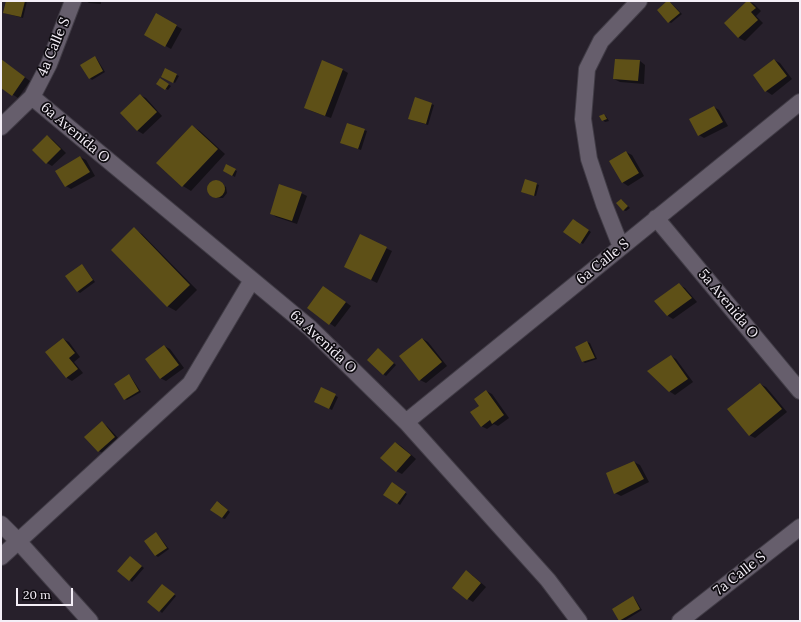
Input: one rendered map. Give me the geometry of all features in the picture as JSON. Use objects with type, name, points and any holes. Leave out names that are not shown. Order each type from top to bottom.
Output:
[{"type":"street","name":"4a Calle S","points":[[1,127],[32,98],[49,64],[73,1]]},
{"type":"street","points":[[621,247],[604,204],[589,159],[583,119],[587,69],[601,42],[639,1]]},
{"type":"street","name":"6a Avenida O","points":[[32,98],[310,328],[406,422],[548,580],[579,621]]},
{"type":"street","name":"6a Calle S","points":[[406,422],[800,102]]},
{"type":"street","name":"5a Avenida O","points":[[656,218],[800,391]]},
{"type":"street","points":[[1,557],[190,384],[252,280]]},
{"type":"street","points":[[1,524],[90,621]]},
{"type":"street","name":"7a Calle S","points":[[680,621],[800,527]]},
{"type":"building","points":[[6,1],[25,1],[21,17],[3,13]]},
{"type":"building","points":[[669,1],[680,13],[668,23],[657,10]]},
{"type":"building","points":[[747,1],[749,1],[756,8],[751,12],[758,20],[738,38],[724,23]]},
{"type":"building","points":[[156,13],[177,25],[165,47],[144,35]]},
{"type":"building","points":[[95,56],[103,71],[89,79],[80,65]]},
{"type":"building","points":[[1,59],[25,77],[12,96],[1,88]]},
{"type":"building","points":[[615,59],[640,60],[638,81],[613,79]]},
{"type":"building","points":[[774,59],[787,76],[765,92],[753,75]]},
{"type":"building","points":[[322,60],[343,69],[325,116],[304,108]]},
{"type":"building","points":[[165,68],[177,74],[173,83],[161,77]]},
{"type":"building","points":[[160,78],[169,84],[165,90],[156,84]]},
{"type":"building","points":[[140,94],[157,112],[137,131],[120,113]]},
{"type":"building","points":[[415,97],[432,103],[426,124],[408,119]]},
{"type":"building","points":[[714,106],[723,122],[698,136],[689,119]]},
{"type":"building","points":[[604,114],[607,119],[602,121],[599,116]]},
{"type":"building","points":[[347,123],[365,129],[358,149],[340,143]]},
{"type":"building","points":[[192,125],[218,149],[182,187],[156,163]]},
{"type":"building","points":[[47,135],[61,149],[46,164],[32,150]]},
{"type":"building","points":[[626,151],[639,173],[622,183],[609,161]]},
{"type":"building","points":[[80,156],[90,172],[65,187],[55,171]]},
{"type":"building","points":[[226,164],[236,169],[232,176],[223,171]]},
{"type":"building","points":[[525,179],[537,183],[534,196],[521,192]]},
{"type":"building","points":[[216,180],[222,183],[225,189],[222,195],[216,198],[210,195],[207,189],[210,183]]},
{"type":"building","points":[[279,184],[302,192],[292,221],[270,214]]},
{"type":"building","points":[[621,199],[628,206],[623,211],[616,203]]},
{"type":"building","points":[[573,219],[589,230],[580,244],[563,232]]},
{"type":"building","points":[[134,227],[190,285],[167,307],[111,250]]},
{"type":"building","points":[[360,234],[387,247],[371,280],[344,267]]},
{"type":"building","points":[[82,264],[93,280],[77,292],[65,276]]},
{"type":"building","points":[[679,283],[692,298],[667,316],[654,301]]},
{"type":"building","points":[[323,286],[346,302],[329,325],[307,308]]},
{"type":"building","points":[[63,338],[75,353],[69,358],[78,369],[66,378],[45,352]]},
{"type":"building","points":[[422,338],[442,362],[419,381],[399,356]]},
{"type":"building","points":[[587,341],[595,358],[582,362],[575,347]]},
{"type":"building","points":[[164,345],[179,365],[160,379],[145,359]]},
{"type":"building","points":[[378,348],[394,363],[383,375],[367,360]]},
{"type":"building","points":[[671,355],[688,379],[669,392],[647,371]]},
{"type":"building","points":[[129,374],[139,391],[124,400],[114,384]]},
{"type":"building","points":[[760,383],[782,409],[749,436],[727,409]]},
{"type":"building","points":[[321,387],[336,394],[329,409],[314,402]]},
{"type":"building","points":[[486,390],[504,415],[492,424],[490,420],[481,427],[470,412],[479,406],[474,399]]},
{"type":"building","points":[[102,421],[115,437],[98,452],[84,437]]},
{"type":"building","points":[[395,442],[411,455],[396,472],[380,458]]},
{"type":"building","points":[[634,461],[644,479],[614,494],[606,473]]},
{"type":"building","points":[[392,482],[406,492],[397,504],[383,495]]},
{"type":"building","points":[[217,501],[228,510],[222,518],[210,510]]},
{"type":"building","points":[[156,532],[167,548],[155,556],[144,541]]},
{"type":"building","points":[[130,556],[142,566],[129,581],[117,571]]},
{"type":"building","points":[[466,570],[481,583],[467,600],[452,588]]},
{"type":"building","points":[[162,584],[175,594],[159,612],[147,602]]},
{"type":"building","points":[[633,596],[640,609],[619,621],[612,609]]}]
